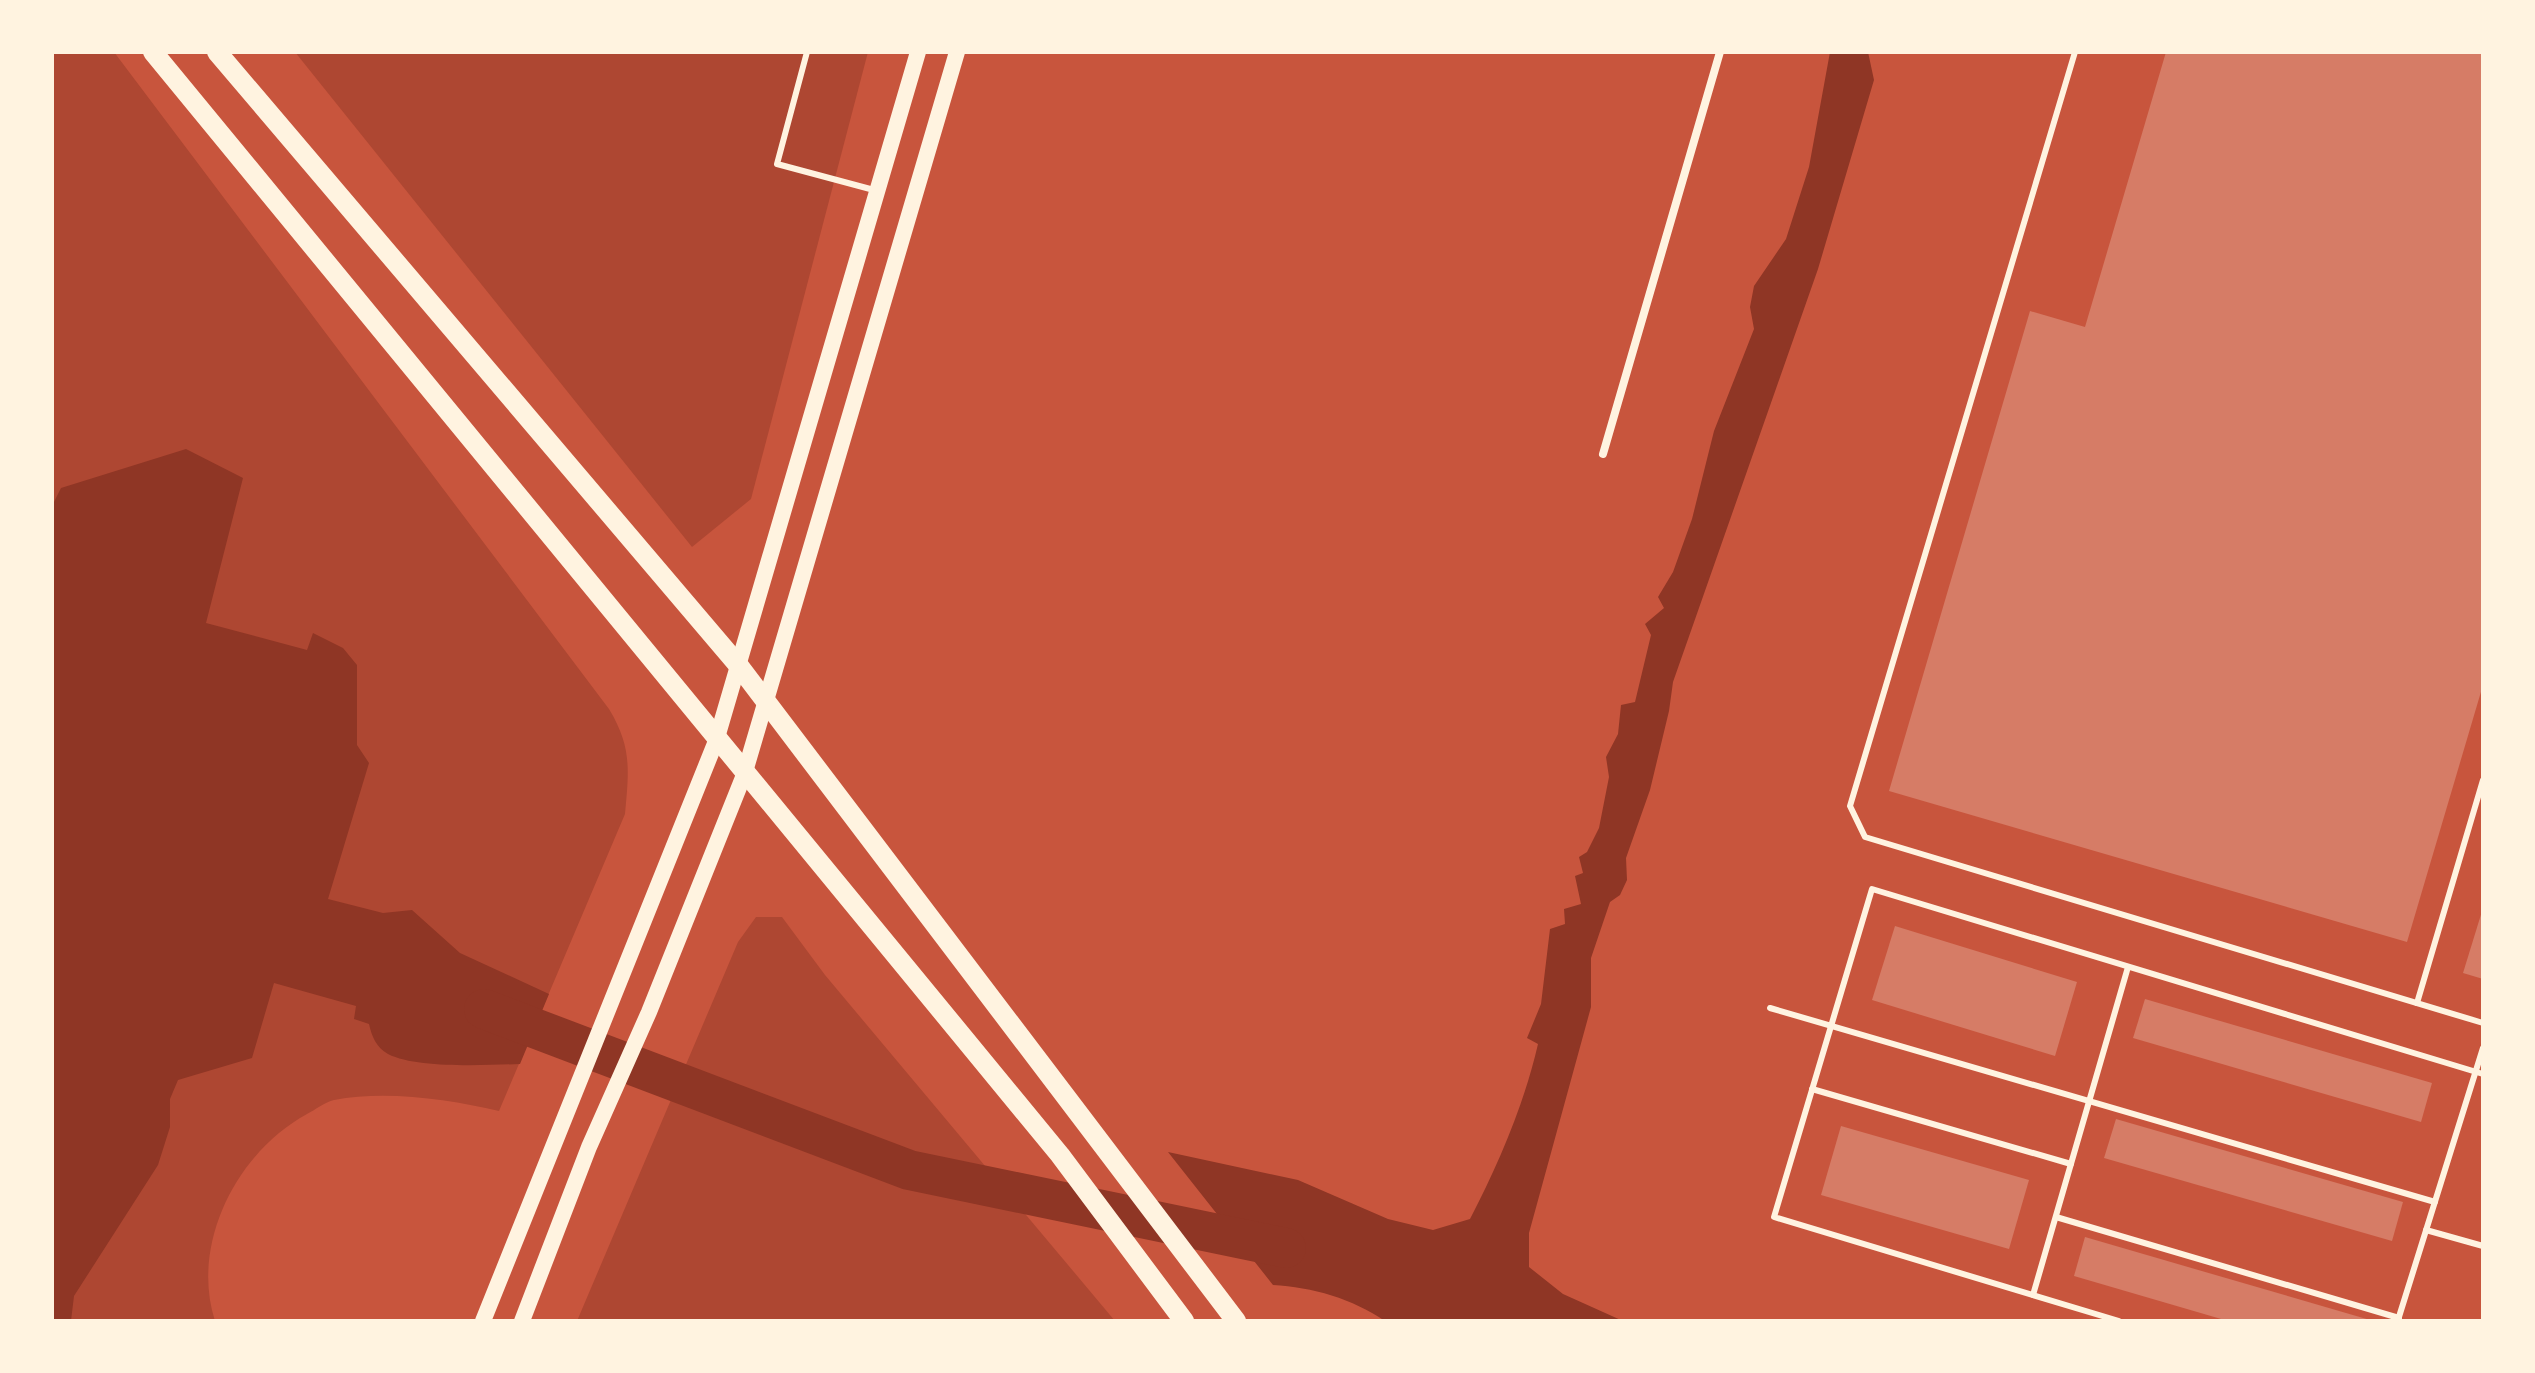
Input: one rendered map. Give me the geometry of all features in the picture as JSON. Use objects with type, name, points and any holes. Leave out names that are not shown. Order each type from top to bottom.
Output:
[{"type":"main road","points":[[153,52],[716,741],[1060,1155],[1184,1321]]},
{"type":"main road","points":[[217,52],[739,666],[1236,1321]]},
{"type":"main road","points":[[483,1321],[716,741],[918,52]]},
{"type":"main road","points":[[522,1321],[589,1147],[649,1012],[744,775],[957,52]]},
{"type":"street","points":[[1603,454],[1720,52]]},
{"type":"lane","points":[[807,52],[777,164],[877,191]]},
{"type":"lane","points":[[2075,52],[1850,806],[1865,837],[2483,1023]]},
{"type":"lane","points":[[2417,1003],[2483,780]]},
{"type":"lane","points":[[2119,1321],[1774,1217],[1872,889],[2479,1073]]},
{"type":"lane","points":[[2033,1295],[2128,967]]},
{"type":"lane","points":[[1770,1008],[2435,1202]]},
{"type":"lane","points":[[2056,1217],[2398,1320],[2479,1073],[2483,1048]]},
{"type":"lane","points":[[1812,1089],[2071,1164]]},
{"type":"lane","points":[[2426,1230],[2483,1246]]},
{"type":"shaded area","points":[[52,52],[114,52],[609,709],[622,735],[627,759],[625,814],[499,1111],[417,1097],[354,1097],[327,1102],[282,1131],[241,1176],[225,1203],[209,1262],[209,1292],[215,1321],[52,1321]]},
{"type":"shaded area","points":[[295,52],[868,52],[751,499],[692,547]]},
{"type":"shaded area","points":[[1830,52],[1868,52],[1874,80],[1818,269],[1673,682],[1650,790],[1626,858],[1627,880],[1620,895],[1610,902],[1591,958],[1591,1007],[1529,1233],[1529,1267],[1563,1294],[1623,1321],[1385,1321],[1359,1306],[1332,1296],[1273,1285],[1168,1152],[1298,1180],[1388,1219],[1433,1230],[1470,1219],[1490,1177],[1518,1112],[1538,1044],[1527,1038],[1541,1004],[1550,929],[1565,924],[1564,909],[1581,904],[1575,876],[1583,873],[1579,857],[1587,852],[1599,828],[1609,777],[1606,757],[1618,734],[1621,705],[1635,702],[1651,635],[1645,624],[1664,608],[1658,597],[1673,572],[1692,519],[1714,431],[1754,329],[1750,307],[1754,286],[1786,239],[1809,167]]},
{"type":"shaded area","points":[[186,449],[243,478],[206,623],[307,650],[313,633],[343,648],[357,665],[357,745],[369,763],[328,899],[383,913],[412,910],[460,953],[549,994],[520,1064],[452,1065],[416,1062],[388,1054],[375,1041],[369,1024],[354,1019],[356,1006],[274,983],[252,1058],[178,1080],[170,1099],[170,1127],[158,1165],[74,1296],[71,1321],[52,1321],[52,506],[61,488]]},
{"type":"shaded area","points":[[756,917],[782,917],[825,975],[1115,1321],[577,1321],[738,942]]},
{"type":"building","points":[[2166,52],[2483,52],[2483,685],[2407,942],[1889,791],[2030,311],[2085,327]]},
{"type":"building","points":[[2483,908],[2483,979],[2463,973]]},
{"type":"building","points":[[1895,926],[2077,982],[2055,1056],[1872,1000]]},
{"type":"building","points":[[2145,999],[2432,1083],[2421,1122],[2133,1038]]},
{"type":"building","points":[[2116,1119],[2403,1202],[2392,1241],[2104,1158]]},
{"type":"building","points":[[1841,1126],[2029,1180],[2009,1249],[1821,1195]]},
{"type":"building","points":[[2085,1237],[2370,1321],[2228,1321],[2074,1276]]},
{"type":"waterway","points":[[484,1009],[909,1170],[1286,1248]]}]
